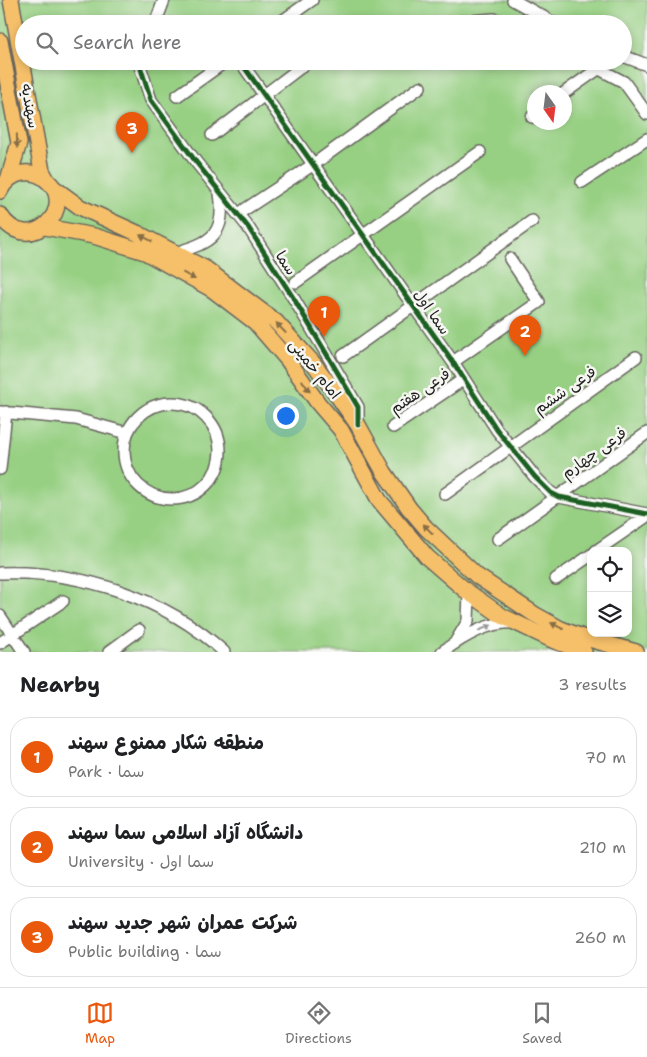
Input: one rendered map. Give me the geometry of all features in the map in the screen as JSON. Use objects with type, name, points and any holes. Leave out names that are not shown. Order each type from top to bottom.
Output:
[{"type":"main road","name":"سهندیه","points":[[11,0],[15,21]]},
{"type":"main road","name":"سهندیه","points":[[0,41],[2,61],[19,143],[2,187]]},
{"type":"main road","points":[[2,61],[15,60]]},
{"type":"main road","name":"سهندیه","points":[[24,70],[42,171],[51,184],[57,205],[55,213],[45,227]]},
{"type":"main road","points":[[2,187],[23,173],[40,176],[51,184]]},
{"type":"main road","name":"امام خمینی","points":[[51,184],[80,207],[175,252],[206,269],[276,322],[314,364],[358,425],[384,472],[409,508],[426,528],[477,576],[534,614],[562,629],[582,638],[636,652]]},
{"type":"main road","points":[[2,220],[20,231],[28,232],[45,227]]},
{"type":"main road","name":"امام خمینی","points":[[45,227],[94,236],[145,252],[213,290],[255,322],[287,358],[318,403],[341,430],[379,500],[426,557],[468,593],[517,623],[550,640],[584,652]]},
{"type":"street","points":[[158,15],[164,0]]},
{"type":"street","points":[[291,15],[312,0]]},
{"type":"street","points":[[514,0],[540,15]]},
{"type":"street","points":[[632,59],[647,65]]},
{"type":"street","name":"سما","points":[[141,70],[151,100],[248,227],[294,299],[358,408],[358,425]]},
{"type":"street","points":[[177,96],[213,70]]},
{"type":"street","name":"سما اول","points":[[246,70],[453,362],[510,446],[551,493],[559,497]]},
{"type":"street","points":[[212,135],[297,70]]},
{"type":"street","points":[[572,87],[597,70]]},
{"type":"street","points":[[600,70],[624,82],[647,114]]},
{"type":"street","points":[[244,210],[314,164],[420,88]]},
{"type":"street","points":[[582,182],[647,139]]},
{"type":"street","points":[[296,282],[480,152]]},
{"type":"street","points":[[175,252],[199,246],[209,240],[222,222],[220,191]]},
{"type":"street","points":[[343,356],[532,221]]},
{"type":"street","points":[[453,362],[539,302],[510,259]]},
{"type":"street","name":"فرعی ششم","points":[[445,494],[636,357]]},
{"type":"street","name":"فرعی هفتم","points":[[393,427],[464,379]]},
{"type":"street","points":[[168,403],[190,406],[202,414],[216,432],[219,454],[216,469],[203,487],[190,494],[168,498],[153,495],[141,487],[128,469],[124,455],[127,433],[135,420],[153,407],[168,403]]},
{"type":"street","points":[[0,469],[3,412],[76,419],[127,433]]},
{"type":"street","name":"فرعی چهارم","points":[[498,539],[647,432]]},
{"type":"street","points":[[559,497],[647,515]]},
{"type":"street","points":[[602,547],[647,515]]},
{"type":"street","points":[[556,579],[587,558]]},
{"type":"street","points":[[0,573],[20,572],[94,583],[126,593],[179,619],[212,641],[224,652]]},
{"type":"street","points":[[455,643],[468,621],[468,593]]},
{"type":"street","points":[[0,643],[63,601]]},
{"type":"street","points":[[0,616],[24,652]]},
{"type":"street","points":[[442,652],[455,643],[489,626],[507,622],[517,623]]},
{"type":"street","points":[[109,652],[139,630]]},
{"type":"green space","points":[[0,0],[647,0],[647,652],[0,652]]},
{"type":"cycle path","points":[[141,70],[151,100],[196,162],[248,227],[294,299],[358,407],[358,425]]},
{"type":"cycle path","points":[[246,70],[453,362],[497,430],[535,477],[551,493],[559,497],[647,514]]},
{"type":"place","name":"شرکت عمران شهر جدید سهند","points":[[132,153]]},
{"type":"place","name":"منطقه شکار ممنوع سهند","points":[[324,337]]},
{"type":"place","name":"دانشگاه آزاد اسلامی سما سهند","points":[[525,356]]}]
